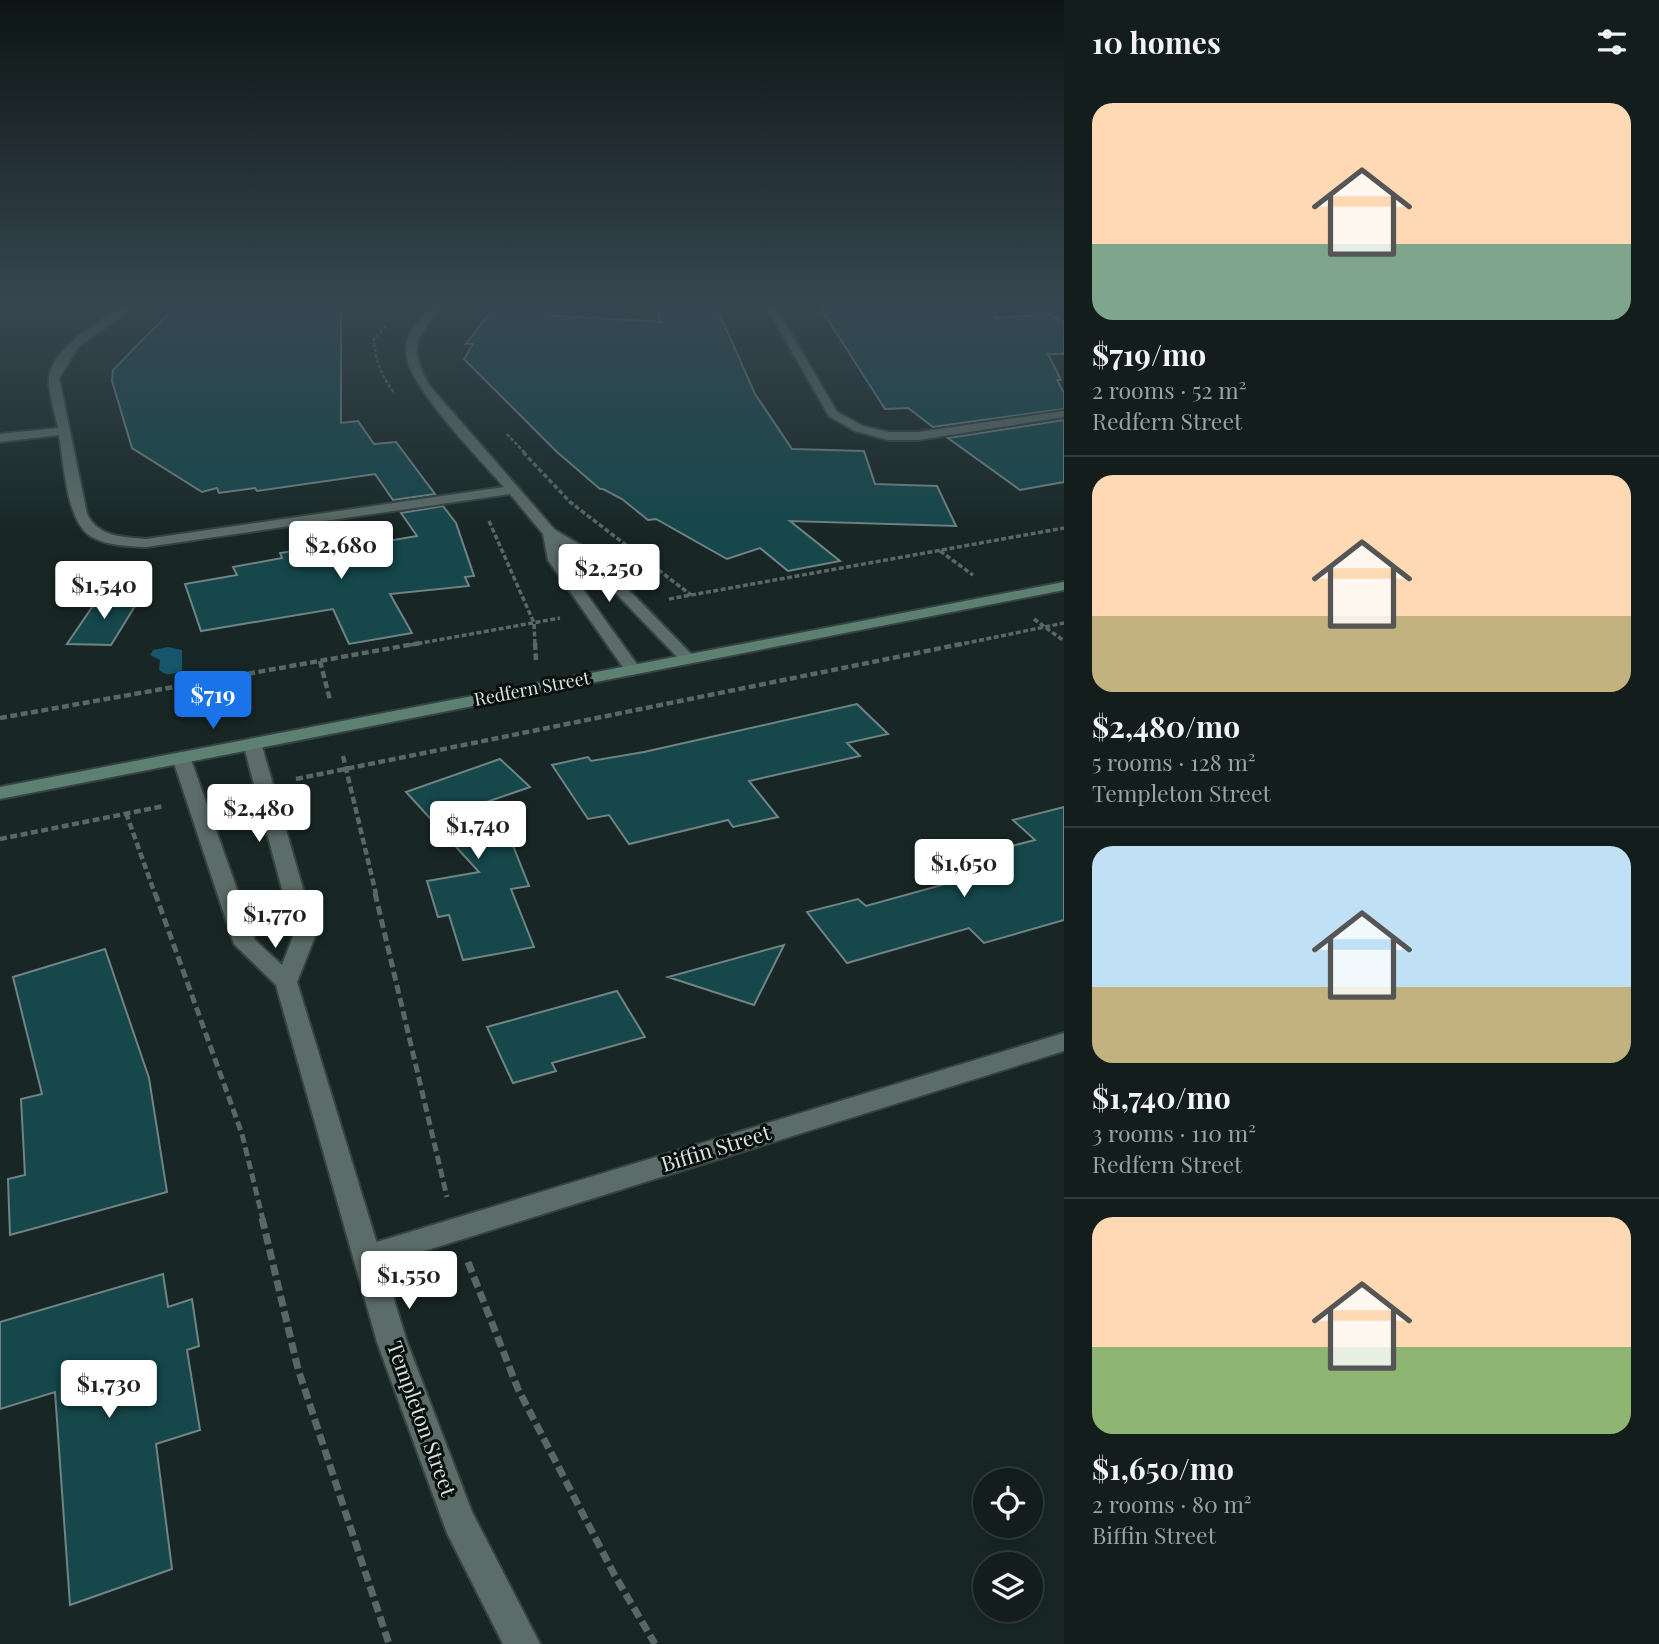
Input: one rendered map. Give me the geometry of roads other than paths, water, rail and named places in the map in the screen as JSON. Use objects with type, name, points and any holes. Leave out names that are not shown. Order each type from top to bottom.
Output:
[{"type":"main road","name":"Redfern Street","points":[[0,793],[1064,586]]},
{"type":"street","points":[[55,383],[82,523],[90,531],[112,541],[146,543],[513,490]]},
{"type":"street","points":[[422,383],[550,533],[586,554],[688,659]]},
{"type":"street","points":[[814,383],[833,414],[859,429],[888,436],[918,436],[1064,414]]},
{"type":"street","points":[[0,439],[63,431]]},
{"type":"street","points":[[550,533],[555,560],[633,670]]},
{"type":"street","points":[[181,757],[245,944],[286,982],[305,934],[253,743]]},
{"type":"street","name":"Templeton Street","points":[[286,982],[392,1342],[459,1521],[522,1644]]},
{"type":"street","name":"Biffin Street","points":[[367,1257],[1064,1042]]},
{"type":"water","points":[[168,647],[182,650],[182,670],[173,674],[159,670],[160,660],[150,655],[153,650]]}]
